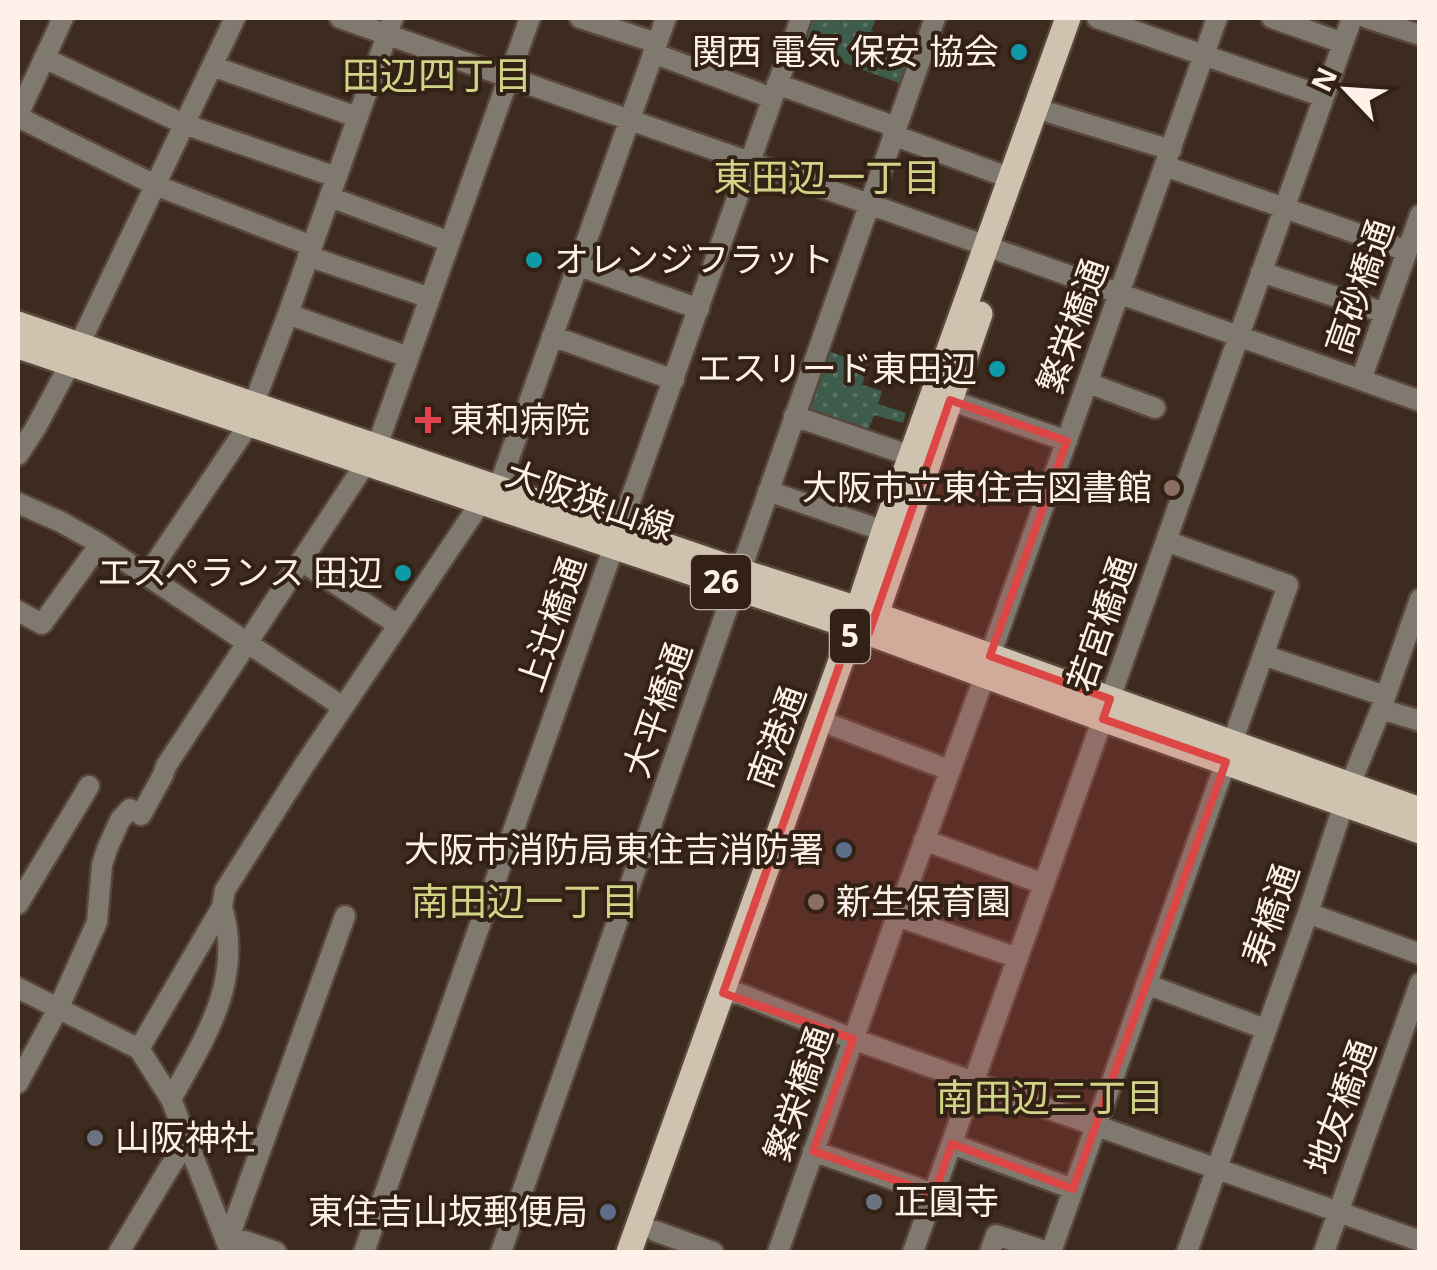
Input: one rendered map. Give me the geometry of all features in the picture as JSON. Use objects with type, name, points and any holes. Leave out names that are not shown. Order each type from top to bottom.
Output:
[{"type":"main road","name":"南港通","points":[[629,1252],[834,726],[884,532],[911,456],[1051,113],[1069,18]]},
{"type":"main road","name":"南港通","points":[[651,1242],[731,994],[864,621],[950,400],[994,249],[1010,178],[1069,18]]},
{"type":"main road","name":"大阪狭山線","points":[[18,324],[74,355]]},
{"type":"main road","name":"大阪狭山線","points":[[18,346],[74,355],[864,621],[1347,794],[1420,810]]},
{"type":"main road","name":"大阪狭山線","points":[[1347,794],[1420,831]]},
{"type":"street","points":[[63,18],[18,116],[155,185],[430,298]]},
{"type":"street","points":[[18,455],[74,355],[236,18]]},
{"type":"street","points":[[340,18],[390,26],[509,76],[1420,402]]},
{"type":"street","points":[[18,1083],[97,922],[102,865],[120,820],[136,812],[163,776],[246,642],[372,455],[530,18]]},
{"type":"street","points":[[580,18],[895,131],[1010,178]]},
{"type":"street","points":[[139,1049],[224,899],[343,706],[503,475],[666,18]]},
{"type":"street","name":"上辻橋通","points":[[364,1252],[802,18]]},
{"type":"street","name":"大平橋通","points":[[500,1252],[935,18]]},
{"type":"street","points":[[1097,18],[1324,97]]},
{"type":"street","name":"繁栄橋通","points":[[778,1252],[1217,18]]},
{"type":"street","points":[[1272,18],[1343,43]]},
{"type":"street","name":"若宮橋通","points":[[914,1248],[1352,18]]},
{"type":"street","points":[[1367,18],[1420,35]]},
{"type":"street","points":[[148,574],[251,415],[390,26]]},
{"type":"street","points":[[44,58],[450,242]]},
{"type":"street","points":[[212,66],[357,117]]},
{"type":"street","points":[[1051,113],[1284,208],[1407,251]]},
{"type":"street","name":"高砂橋通","points":[[1361,380],[1420,215]]},
{"type":"street","points":[[578,265],[698,309]]},
{"type":"street","points":[[1262,272],[1385,313]]},
{"type":"street","points":[[288,314],[408,358]]},
{"type":"street","points":[[552,336],[674,380]]},
{"type":"street","points":[[1088,383],[1154,408]]},
{"type":"street","points":[[950,400],[1067,441]]},
{"type":"street","points":[[794,416],[911,456]]},
{"type":"street","points":[[768,491],[884,532]]},
{"type":"street","points":[[18,503],[100,544],[343,706]]},
{"type":"street","points":[[990,1252],[996,1235],[1049,1252],[1288,584],[1166,542]]},
{"type":"street","points":[[18,611],[42,624],[100,544]]},
{"type":"street","points":[[301,561],[398,626]]},
{"type":"street","name":"寿橋通","points":[[1186,1252],[1347,794],[1414,634],[1420,599]]},
{"type":"street","points":[[1263,655],[1383,702],[1420,721]]},
{"type":"street","points":[[834,726],[950,770]]},
{"type":"street","points":[[18,904],[89,786]]},
{"type":"street","points":[[924,840],[1044,884]]},
{"type":"street","points":[[171,1100],[213,1023],[227,978],[229,929],[224,899]]},
{"type":"street","points":[[1308,913],[1420,954]]},
{"type":"street","points":[[229,1248],[346,916]]},
{"type":"street","points":[[896,916],[1018,958]]},
{"type":"street","name":"地友橋通","points":[[1324,1252],[1420,983]]},
{"type":"street","points":[[1146,984],[1265,1028]]},
{"type":"street","points":[[18,988],[139,1049],[171,1100],[229,1248]]},
{"type":"street","points":[[731,994],[1420,1240]]},
{"type":"street","points":[[120,1252],[188,1140]]},
{"type":"street","points":[[952,1144],[1073,1188]]},
{"type":"street","points":[[814,1151],[934,1194]]},
{"type":"street","points":[[229,1248],[245,1242],[276,1252]]},
{"type":"street","points":[[651,1242],[713,1252]]},
{"type":"street","points":[[914,1248],[936,1252]]},
{"type":"highlighted area","points":[[950,400],[1067,441],[990,656],[1110,699],[1103,719],[1226,762],[1073,1189],[952,1144],[934,1194],[813,1151],[853,1039],[723,993],[853,627],[869,633]]},
{"type":"green space","points":[[810,18],[876,18],[871,31],[895,39],[890,54],[915,64],[907,86],[799,46]]},
{"type":"green space","points":[[825,350],[868,365],[862,385],[882,391],[878,404],[906,413],[903,423],[874,415],[867,434],[806,414]]},
{"type":"place","name":"関西 電気 保安 協会","points":[[1019,52]]},
{"type":"place","name":"オレンジフラット","points":[[534,260]]},
{"type":"place","name":"エスリード東田辺","points":[[997,369]]},
{"type":"place","name":"東和病院","points":[[428,420]]},
{"type":"place","name":"大阪市立東住吉図書館","points":[[1172,488]]},
{"type":"place","name":"エスペランス 田辺","points":[[403,573]]},
{"type":"place","name":"大阪市消防局東住吉消防署","points":[[844,850]]},
{"type":"place","name":"新生保育園","points":[[816,902]]},
{"type":"place","name":"山阪神社","points":[[95,1138]]},
{"type":"place","name":"正圓寺","points":[[874,1202]]},
{"type":"place","name":"東住吉山坂郵便局","points":[[608,1212]]},
{"type":"district","name":"田辺四丁目","points":[[437,76]]},
{"type":"district","name":"東田辺一丁目","points":[[827,178]]},
{"type":"district","name":"南田辺一丁目","points":[[525,902]]},
{"type":"district","name":"南田辺三丁目","points":[[1050,1098]]}]
